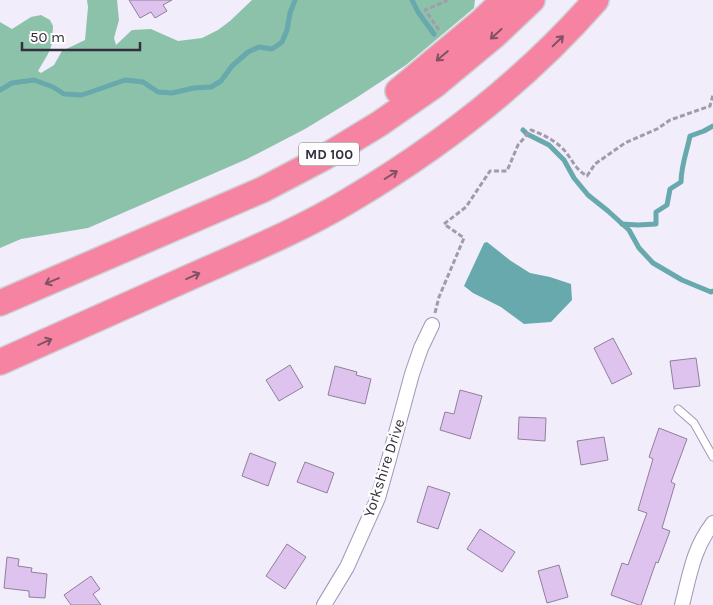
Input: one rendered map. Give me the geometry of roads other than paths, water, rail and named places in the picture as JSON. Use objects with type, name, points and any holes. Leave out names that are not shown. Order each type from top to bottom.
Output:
[{"type":"highway","points":[[97,262],[259,184],[319,151],[424,71],[504,0]]},
{"type":"highway","name":"MD 100","points":[[0,303],[262,190],[323,158],[379,124],[435,85],[494,36],[532,0]]},
{"type":"highway","points":[[0,362],[284,236],[349,201],[404,167],[466,122],[538,59],[573,26],[596,0]]},
{"type":"street","name":"Yorkshire Drive","points":[[324,605],[347,567],[378,498],[412,374],[432,325]]},
{"type":"street","points":[[682,605],[696,552],[704,535],[713,524]]},
{"type":"lane","points":[[678,409],[694,423],[713,456]]},
{"type":"water","points":[[487,242],[530,273],[571,284],[572,300],[551,322],[524,324],[501,307],[473,293],[464,286],[484,243]]},
{"type":"waterway","points":[[0,90],[12,83],[34,80],[53,87],[64,94],[82,95],[125,80],[143,82],[158,92],[172,93],[194,88],[211,87],[221,81],[232,66],[248,52],[259,47],[272,49],[282,42],[295,0]]},
{"type":"waterway","points":[[412,0],[434,34]]},
{"type":"waterway","points":[[622,224],[656,224],[656,212],[667,205],[670,189],[681,182],[690,136],[713,126]]},
{"type":"waterway","points":[[523,130],[549,145],[564,160],[574,178],[588,195],[629,230],[639,248],[653,263],[682,280],[711,292],[713,291]]}]
